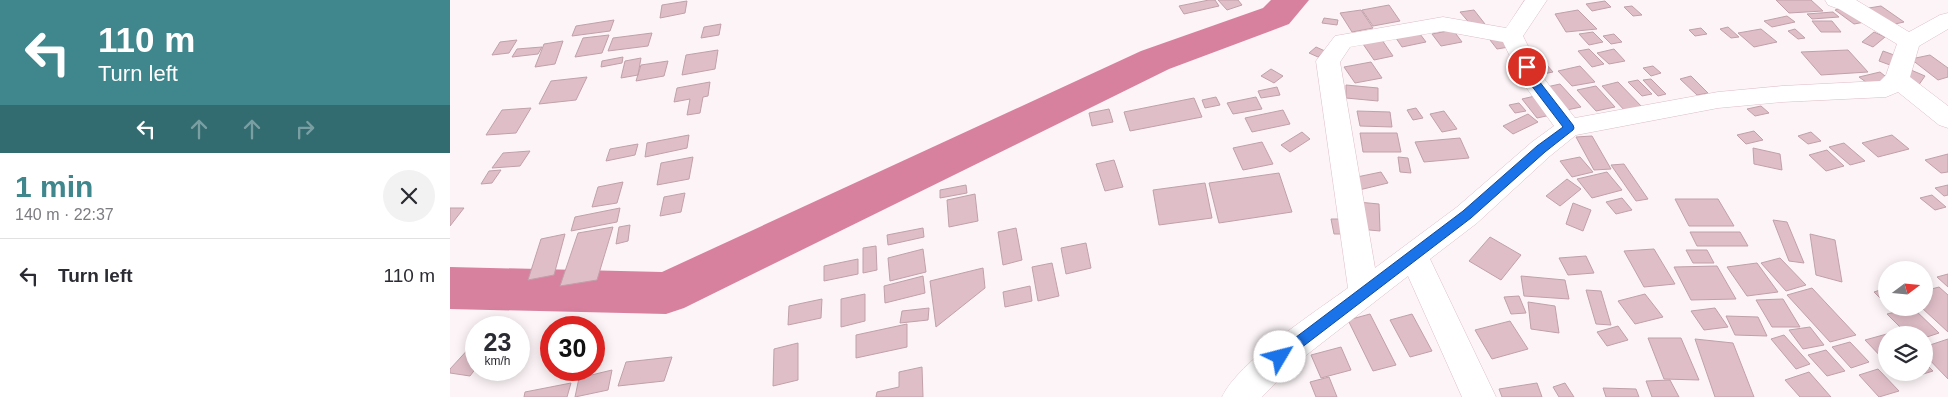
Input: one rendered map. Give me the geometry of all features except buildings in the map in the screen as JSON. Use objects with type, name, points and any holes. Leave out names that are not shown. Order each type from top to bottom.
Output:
[{"type":"street","points":[[1512,36],[1536,0]]},
{"type":"street","points":[[1836,0],[1847,4],[1908,42]]},
{"type":"street","points":[[1239,397],[1280,357],[1467,215],[1541,149],[1569,128],[1718,100],[1782,94],[1886,89],[1897,80],[1908,42],[1948,20]]},
{"type":"street","points":[[1364,293],[1328,61],[1343,41],[1444,24],[1512,36]]},
{"type":"street","points":[[1512,36],[1535,83],[1569,128]]},
{"type":"street","points":[[1897,80],[1948,119]]},
{"type":"street","points":[[1413,255],[1479,397]]},
{"type":"waterway","points":[[450,288],[666,293],[1155,60],[1276,16],[1291,0]]},
{"type":"route","points":[[1280,357],[1467,215],[1541,149],[1569,128],[1535,83],[1527,67]]}]
